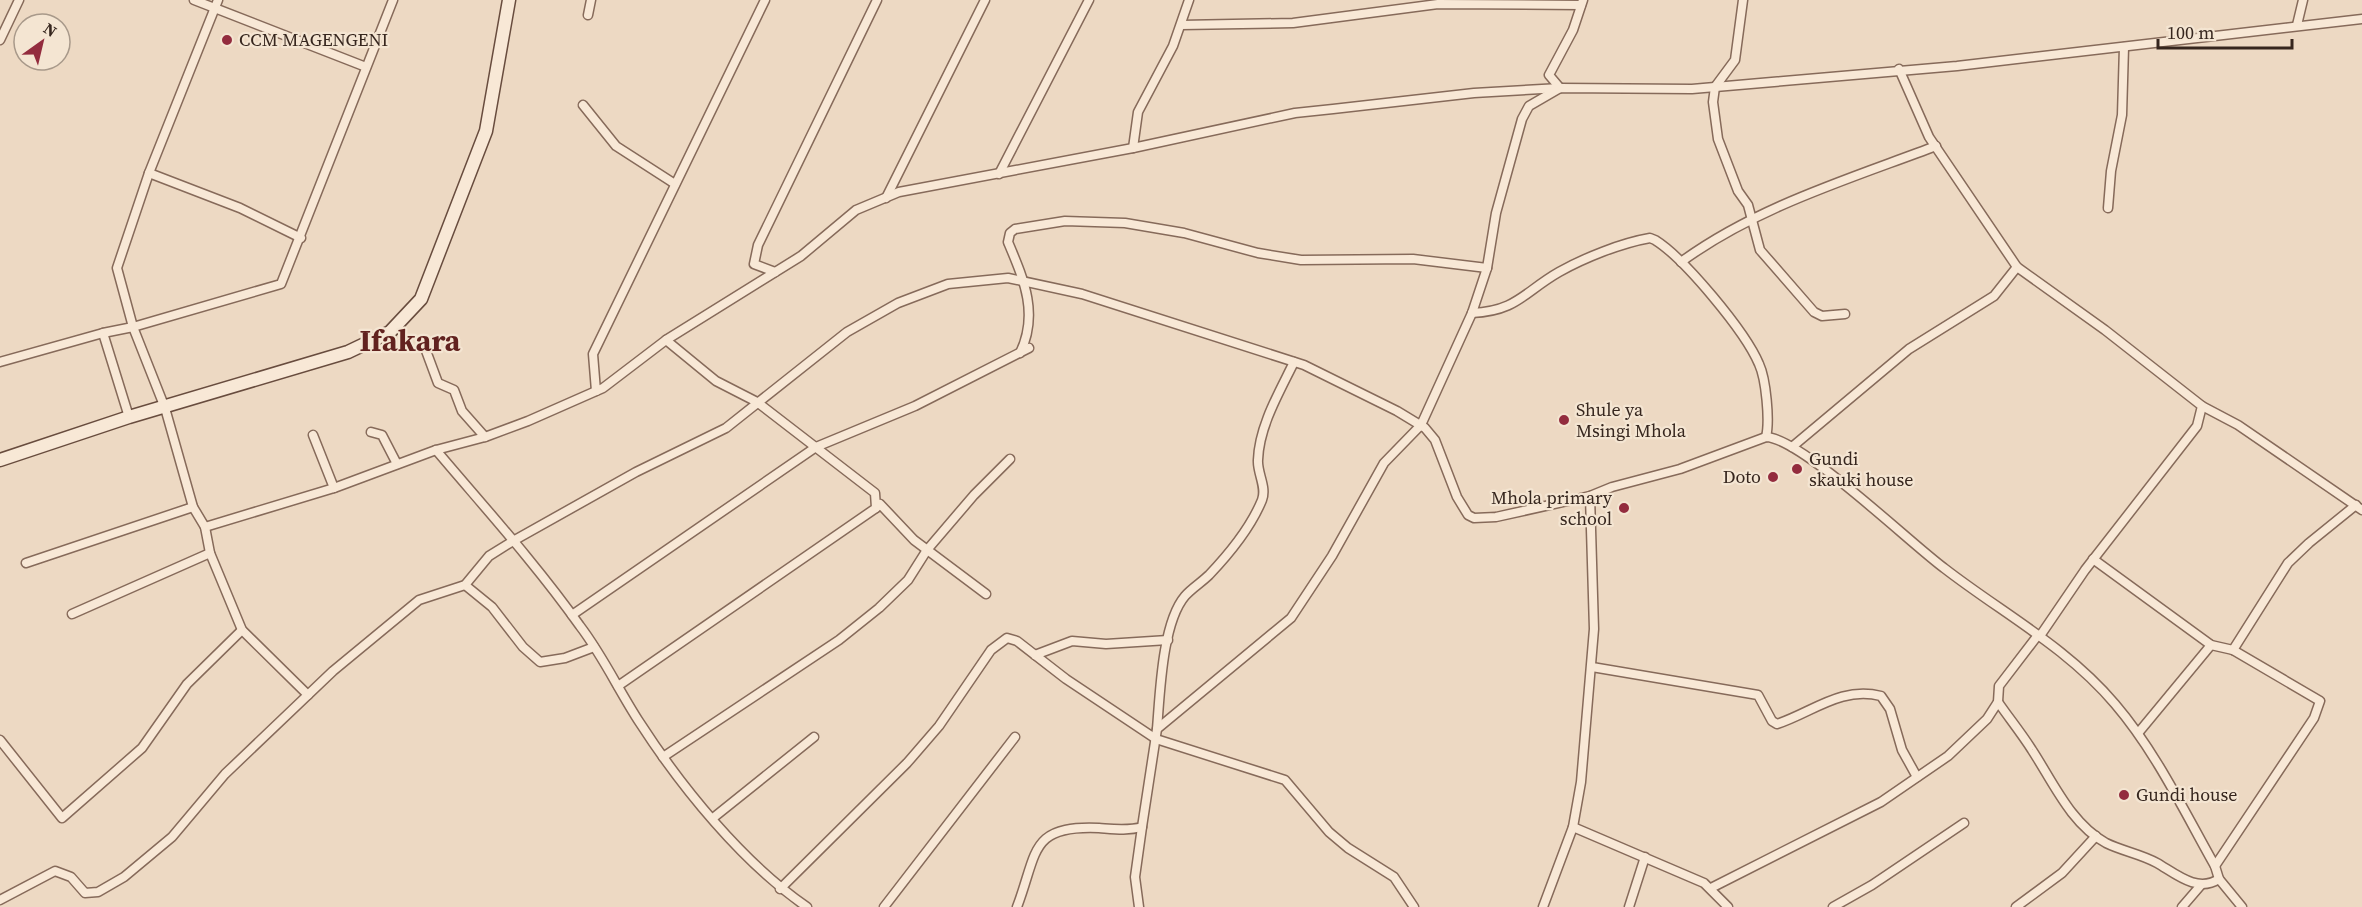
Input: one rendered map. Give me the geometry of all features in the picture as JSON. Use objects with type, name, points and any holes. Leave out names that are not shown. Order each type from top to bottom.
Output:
[{"type":"main road","points":[[0,460],[129,417],[348,352],[390,332],[421,298],[486,131],[509,0]]},
{"type":"street","points":[[0,40],[19,0]]},
{"type":"street","points":[[194,0],[216,4],[366,68]]},
{"type":"street","points":[[0,362],[280,285],[301,238],[393,0]]},
{"type":"street","points":[[588,15],[591,0]]},
{"type":"street","points":[[596,391],[593,354],[765,0]]},
{"type":"street","points":[[775,272],[754,264],[758,245],[877,0]]},
{"type":"street","points":[[886,198],[985,0]]},
{"type":"street","points":[[999,174],[1089,0]]},
{"type":"street","points":[[1133,148],[1138,112],[1181,25],[1189,0]]},
{"type":"street","points":[[1743,0],[1735,60],[1715,87],[1713,102],[1718,139],[1732,179],[1752,218],[1761,250],[1809,308],[1822,316],[1845,314]]},
{"type":"street","points":[[2297,25],[2303,0]]},
{"type":"street","points":[[1181,25],[1293,23],[1438,4],[1582,3],[1568,43],[1550,75],[1560,88]]},
{"type":"street","points":[[216,4],[149,173],[117,263],[134,327],[165,408],[194,507],[205,527],[210,554],[242,630],[308,695]]},
{"type":"street","points":[[205,527],[334,488],[436,450],[485,437],[596,391],[666,340],[801,256],[856,210],[899,192],[1133,148],[1295,113],[1474,93],[1560,88],[1715,87],[1899,69],[1957,66],[2362,19]]},
{"type":"street","points":[[2108,208],[2111,171],[2122,115],[2124,47]]},
{"type":"street","points":[[1899,69],[1936,146],[2017,267],[2106,330],[2202,406],[2238,424],[2359,508],[2309,543],[2288,563],[2233,650]]},
{"type":"street","points":[[1157,729],[1291,618],[1332,556],[1384,464],[1421,425],[1472,313],[1486,267],[1496,213],[1522,119],[1529,106],[1560,88]]},
{"type":"street","points":[[583,105],[616,146],[675,184]]},
{"type":"street","points":[[1681,262],[1710,240],[1752,218],[1936,146]]},
{"type":"street","points":[[149,173],[240,208],[301,238]]},
{"type":"street","points":[[1020,353],[1029,334],[1028,301],[1008,242],[1010,233],[1015,229],[1065,221],[1125,223],[1160,229],[1258,253],[1301,260],[1413,259],[1486,267]]},
{"type":"street","points":[[1472,313],[1506,308],[1559,272],[1633,241],[1652,238],[1681,262],[1725,312],[1760,366],[1768,423],[1766,437]]},
{"type":"street","points":[[1792,447],[1909,350],[1994,296],[2017,267]]},
{"type":"street","points":[[0,900],[56,871],[71,877],[85,894],[98,892],[124,877],[172,837],[225,774],[308,695],[362,645],[419,600],[465,585],[489,556],[513,541],[636,472],[726,428],[847,332],[898,303],[948,284],[999,277],[1082,294],[1294,362],[1421,425],[1435,440],[1456,497],[1468,515],[1474,518],[1496,517],[1590,496],[1612,487],[1680,469],[1766,437],[1780,440],[1824,469],[1944,568],[2066,655],[2104,692],[2139,732],[2215,866],[2219,879],[2242,907]]},
{"type":"street","points":[[103,333],[129,417]]},
{"type":"street","points":[[666,340],[716,381],[756,402],[875,493],[876,508]]},
{"type":"street","points":[[424,348],[438,383],[454,390],[462,411],[485,437]]},
{"type":"street","points":[[572,615],[816,447],[915,406],[1029,348]]},
{"type":"street","points":[[1138,907],[1135,877],[1168,640],[1184,598],[1212,572],[1240,537],[1262,500],[1263,486],[1257,460],[1259,448],[1271,409],[1294,362]]},
{"type":"street","points":[[1711,888],[1881,802],[1966,741],[1987,719],[1998,702],[1999,686],[2039,635],[2093,559],[2198,426],[2202,406]]},
{"type":"street","points":[[371,432],[382,435],[397,464]]},
{"type":"street","points":[[313,435],[334,488]]},
{"type":"street","points":[[436,450],[572,615],[663,757],[714,818],[780,889],[807,907]]},
{"type":"street","points":[[663,757],[847,634],[908,580],[927,550],[974,495],[1010,459]]},
{"type":"street","points":[[1543,907],[1574,827],[1581,782],[1592,667],[1595,582],[1590,496]]},
{"type":"street","points":[[618,686],[880,504],[927,550],[986,594]]},
{"type":"street","points":[[26,563],[194,507]]},
{"type":"street","points":[[72,614],[210,554]]},
{"type":"street","points":[[2093,559],[2211,645],[2233,650],[2320,701],[2314,718],[2215,866]]},
{"type":"street","points":[[465,585],[492,607],[524,647],[540,662],[565,658],[594,647]]},
{"type":"street","points":[[0,740],[62,818],[142,748],[187,684],[242,630]]},
{"type":"street","points":[[780,889],[907,763],[939,726],[998,642],[1007,638],[1012,639],[1072,684],[1156,739],[1268,772],[1286,780],[1329,832],[1348,848],[1394,877],[1414,907]]},
{"type":"street","points":[[1035,655],[1072,641],[1106,644],[1168,640]]},
{"type":"street","points":[[2139,732],[2211,645]]},
{"type":"street","points":[[1592,667],[1758,695],[1772,721],[1777,724],[1833,698],[1860,694],[1881,696],[1887,704],[1902,750],[1917,777]]},
{"type":"street","points":[[1998,702],[2033,751],[2054,789],[2096,836],[2105,842],[2151,860],[2188,881],[2201,885]]},
{"type":"street","points":[[714,818],[814,737]]},
{"type":"street","points":[[884,907],[906,874],[1015,737]]},
{"type":"street","points":[[1833,907],[1872,885],[1964,823]]},
{"type":"street","points":[[1017,907],[1035,854],[1047,836],[1055,831],[1077,827],[1130,829],[1142,827]]},
{"type":"street","points":[[1574,827],[1711,888],[1728,907]]},
{"type":"street","points":[[2016,907],[2062,873],[2096,836]]},
{"type":"street","points":[[1629,907],[1645,857]]},
{"type":"street","points":[[2182,907],[2201,885],[2219,879]]},
{"type":"place","name":"CCM MAGENGENI","points":[[227,40]]},
{"type":"place","name":"Shule ya Msingi Mhola","points":[[1564,420]]},
{"type":"place","name":"Gundi skauki house","points":[[1797,469]]},
{"type":"place","name":"Doto","points":[[1773,477]]},
{"type":"place","name":"Mhola primary school","points":[[1624,508]]},
{"type":"place","name":"Gundi house","points":[[2124,795]]},
{"type":"district","name":"Ifakara","points":[[410,341]]}]
